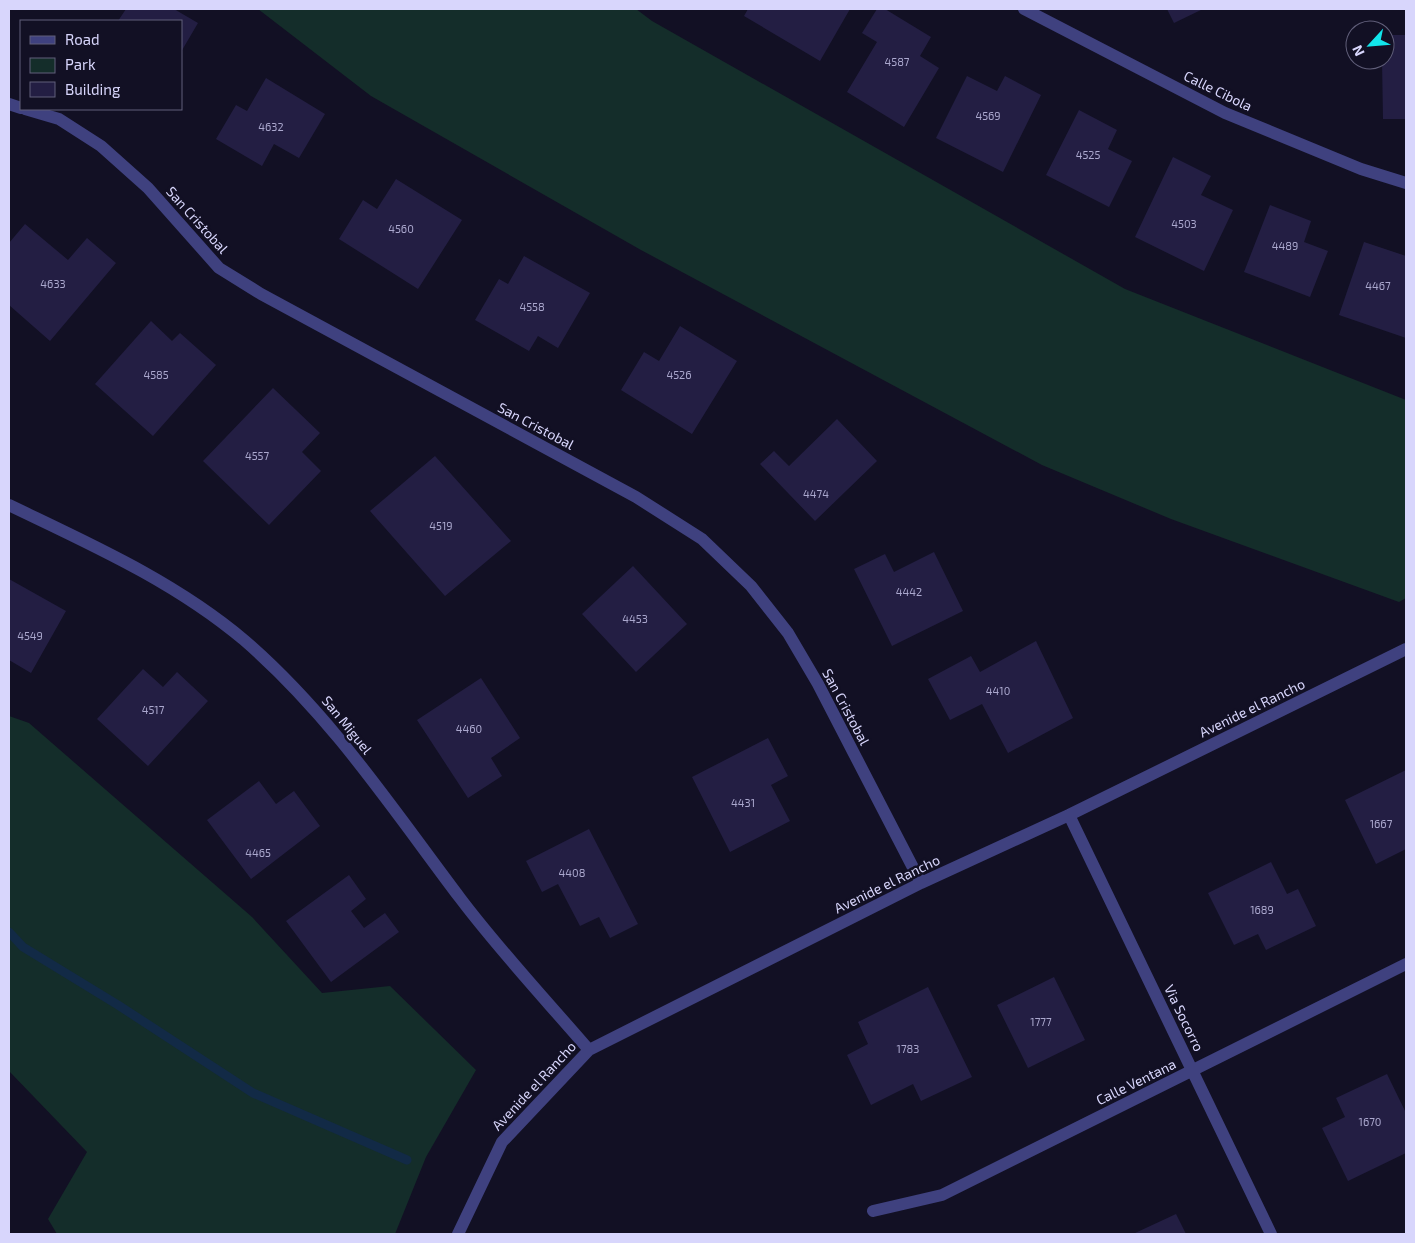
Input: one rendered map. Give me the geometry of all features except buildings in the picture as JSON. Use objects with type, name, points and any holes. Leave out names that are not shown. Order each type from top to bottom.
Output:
[{"type":"street","name":"Calle Cibola","points":[[1024,9],[1225,113],[1361,169],[1406,183]]},
{"type":"street","name":"San Cristobal","points":[[30,110],[60,119],[101,146],[148,188],[219,268],[261,294],[636,497],[702,539],[751,586],[788,633],[818,684],[921,883]]},
{"type":"street","name":"San Miguel","points":[[9,505],[164,582],[243,640],[312,705],[384,793],[462,900],[589,1050]]},
{"type":"street","name":"Avenide el Rancho","points":[[458,1234],[502,1142],[589,1050],[921,883],[1069,815],[1406,649]]},
{"type":"street","name":"Via Socorro","points":[[1069,815],[1271,1234]]},
{"type":"street","name":"Calle Ventana","points":[[873,1211],[942,1195],[1406,964]]},
{"type":"green space","points":[[258,9],[636,9],[652,21],[1125,289],[1406,400],[1406,598],[1399,602],[1171,519],[1042,465],[641,250],[371,96]]},
{"type":"green space","points":[[9,716],[29,723],[252,917],[322,993],[390,986],[476,1070],[426,1157],[395,1234],[57,1234],[48,1219],[87,1152],[9,1071]]},
{"type":"waterway","points":[[9,932],[23,947],[118,1005],[253,1093],[407,1160]]}]
